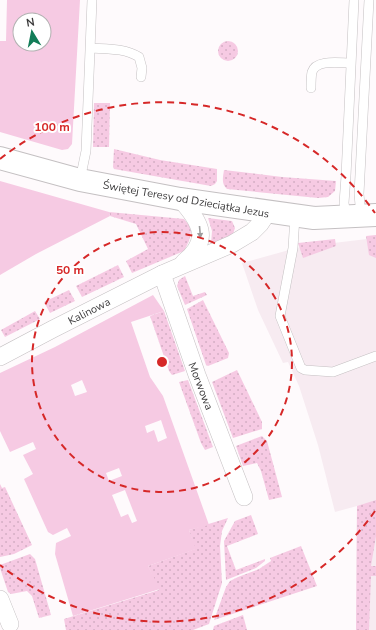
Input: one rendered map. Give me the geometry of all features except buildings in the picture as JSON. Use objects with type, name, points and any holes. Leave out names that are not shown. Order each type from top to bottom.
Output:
[{"type":"street","name":"Świętej Teresy od Dzieciątka Jezus","points":[[0,158],[80,180],[180,199],[295,216],[319,218],[361,216]]},
{"type":"street","name":"Kalinowa","points":[[179,266],[189,258],[198,246],[201,234],[200,227],[196,219],[180,199]]},
{"type":"street","name":"Kalinowa","points":[[0,357],[162,274],[232,244],[260,224],[268,212]]},
{"type":"street","name":"Morwowa","points":[[162,274],[196,376],[244,497]]},
{"type":"street","points":[[0,599],[10,624]]},
{"type":"lane","points":[[80,180],[86,151],[92,0]]},
{"type":"lane","points":[[354,0],[344,203],[361,216]]},
{"type":"lane","points":[[361,216],[359,194],[369,0]]},
{"type":"lane","points":[[91,48],[132,52],[139,57],[142,68],[141,77]]},
{"type":"lane","points":[[311,88],[312,72],[320,64],[350,63]]},
{"type":"lane","points":[[295,216],[293,248],[280,316],[301,368],[305,370],[333,372],[376,356]]},
{"type":"shaded area","points":[[7,0],[80,0],[72,144],[68,149],[62,150],[0,132],[0,41],[6,41]]},
{"type":"shaded area","points":[[228,41],[235,44],[238,51],[235,58],[228,61],[221,58],[218,51],[221,44]]},
{"type":"shaded area","points":[[94,103],[110,103],[109,147],[93,147]]},
{"type":"shaded area","points":[[114,149],[160,160],[217,169],[217,181],[211,186],[114,169]]},
{"type":"shaded area","points":[[224,170],[282,177],[336,181],[335,191],[328,197],[318,198],[227,189],[223,183]]},
{"type":"shaded area","points":[[0,181],[109,212],[110,216],[36,254],[0,275]]},
{"type":"shaded area","points":[[109,212],[184,219],[189,225],[191,231],[189,241],[184,251],[132,273],[126,261],[148,249],[136,224],[110,216]]},
{"type":"shaded area","points":[[208,218],[232,221],[235,228],[233,234],[211,244],[212,231]]},
{"type":"shaded area","points":[[376,235],[376,258],[369,255],[366,236]]},
{"type":"shaded area","points":[[335,239],[336,246],[303,258],[298,243]]},
{"type":"shaded area","points":[[376,239],[376,630],[356,630],[357,506],[335,512],[318,445],[299,386],[288,362],[283,363],[258,310],[242,263],[300,247]]},
{"type":"shaded area","points":[[118,265],[124,277],[82,297],[76,286]]},
{"type":"shaded area","points":[[185,276],[193,296],[205,292],[207,295],[185,305],[177,286],[179,280]]},
{"type":"shaded area","points":[[69,290],[75,301],[50,313],[44,302]]},
{"type":"shaded area","points":[[153,295],[164,311],[131,322],[150,377],[163,396],[209,525],[189,530],[196,549],[148,566],[160,589],[73,616],[55,554],[56,543],[71,536],[67,528],[53,535],[48,532],[24,479],[33,474],[23,455],[36,449],[33,442],[10,452],[0,431],[0,373],[55,347]],"holes":[[[82,380],[87,392],[75,396],[71,385]],[[161,420],[167,438],[158,442],[154,430],[147,433],[145,426]],[[119,468],[122,476],[109,481],[106,473]],[[125,490],[137,521],[132,523],[128,514],[121,517],[112,495]]]},
{"type":"shaded area","points":[[203,300],[229,353],[228,358],[208,366],[206,365],[187,309]]},
{"type":"shaded area","points":[[35,311],[40,319],[5,337],[1,330]]},
{"type":"shaded area","points":[[164,311],[185,371],[172,375],[169,371],[150,316]]},
{"type":"shaded area","points":[[237,370],[262,422],[262,429],[233,438],[212,382]]},
{"type":"shaded area","points":[[188,380],[213,447],[205,450],[201,443],[179,382]]},
{"type":"shaded area","points":[[262,436],[267,441],[282,497],[269,500],[261,471],[257,463],[243,466],[236,446]]},
{"type":"shaded area","points":[[0,484],[2,488],[5,487],[32,545],[14,554],[0,557]]},
{"type":"shaded area","points":[[376,500],[376,536],[371,566],[376,566],[376,576],[371,576],[369,630],[356,630],[357,506]]},
{"type":"shaded area","points":[[251,515],[258,534],[227,546],[236,570],[265,559],[265,561],[256,568],[226,580],[224,541],[235,521]]},
{"type":"shaded area","points":[[228,518],[222,531],[220,546],[222,583],[209,624],[193,630],[66,630],[64,619],[159,590],[148,566],[195,549],[189,530]]},
{"type":"shaded area","points":[[301,546],[317,586],[214,620],[226,587],[230,581],[259,569],[271,561],[270,558]]},
{"type":"shaded area","points":[[30,554],[35,559],[51,615],[39,618],[32,596],[27,591],[11,594],[8,592],[0,568],[0,565]]},
{"type":"shaded area","points":[[243,615],[247,630],[213,630],[214,626]]}]
